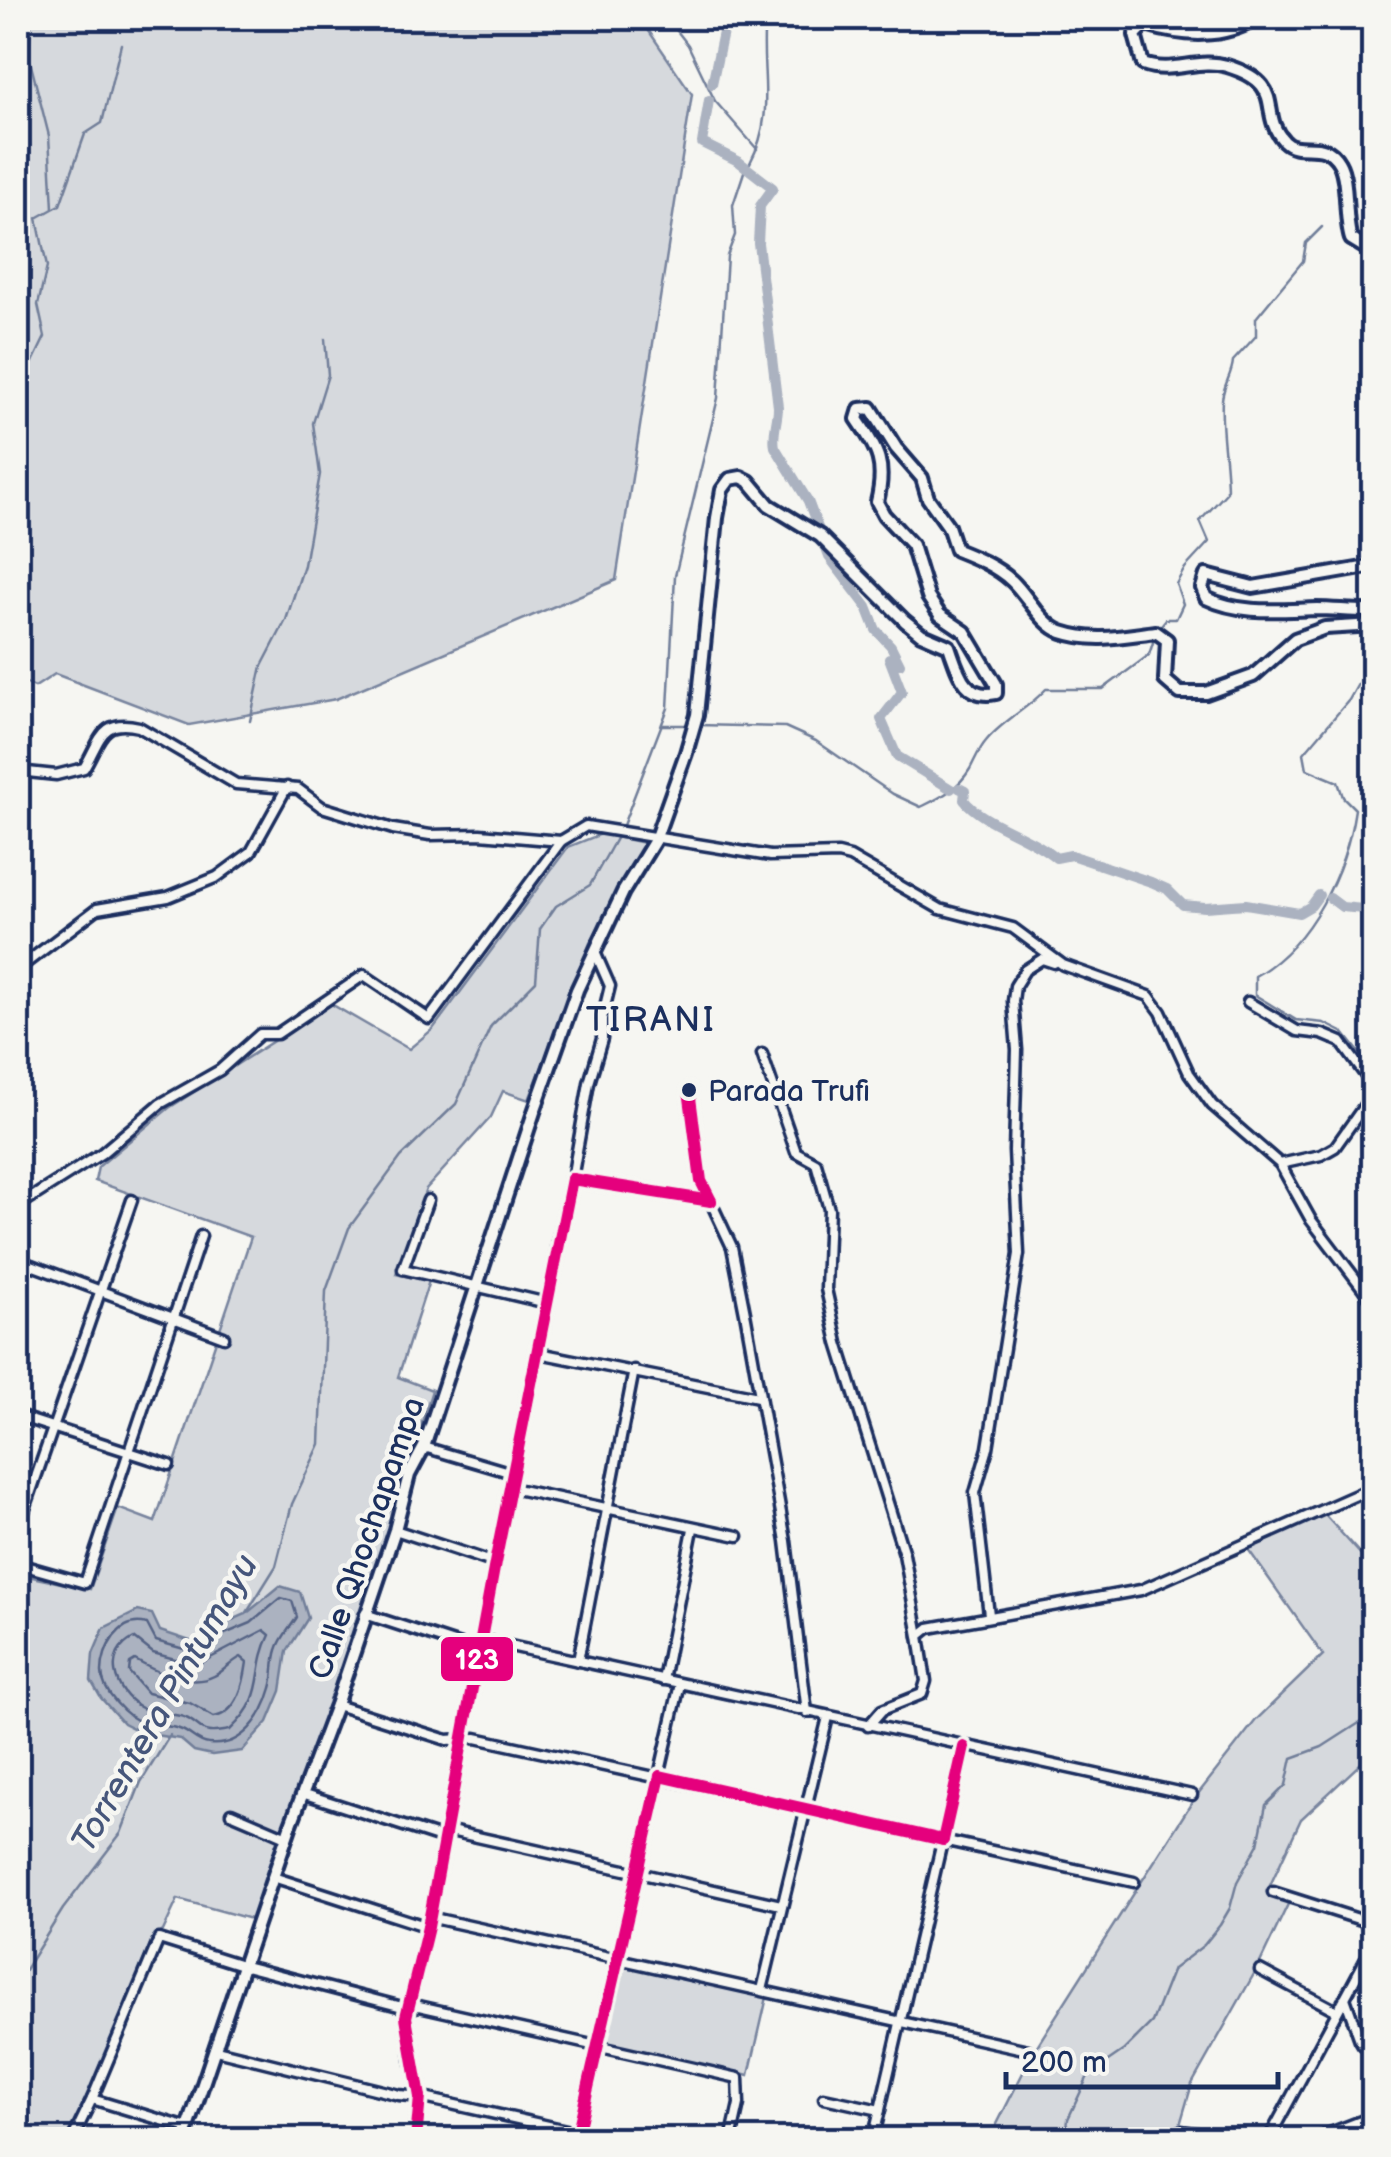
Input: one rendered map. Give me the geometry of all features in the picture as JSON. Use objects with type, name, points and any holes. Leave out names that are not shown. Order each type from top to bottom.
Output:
[{"type":"street","points":[[1258,18],[1238,29],[1200,36],[1146,26],[1135,35],[1143,64],[1156,70],[1208,62],[1228,66],[1258,80],[1268,93],[1284,140],[1292,146],[1318,146],[1332,154],[1341,166],[1345,221],[1351,239],[1374,253]]},
{"type":"street","name":"Calle Qhochapampa","points":[[186,2134],[336,1705],[410,1474],[424,1447],[577,990],[649,838],[697,715],[717,518],[722,490],[730,479],[749,480],[769,505],[820,536],[905,621],[921,634],[950,646],[959,674],[972,692],[982,696],[996,693],[996,684],[965,632],[940,615],[928,597],[912,545],[884,515],[878,502],[884,473],[858,420],[860,409],[871,408],[896,448],[922,478],[928,498],[948,526],[956,550],[984,561],[1012,580],[1059,631],[1101,640],[1156,632],[1166,640],[1164,680],[1180,693],[1206,693],[1253,676],[1295,639],[1325,628],[1374,625]]},
{"type":"street","points":[[1374,566],[1253,587],[1206,575],[1202,588],[1206,598],[1216,603],[1272,612],[1374,610]]},
{"type":"street","points":[[18,771],[56,775],[84,768],[106,730],[120,723],[139,727],[236,784],[287,787],[310,796],[322,807],[393,829],[430,835],[480,834],[561,841]]},
{"type":"street","points":[[18,969],[97,908],[168,897],[218,877],[250,852],[287,787]]},
{"type":"street","points":[[18,1206],[102,1152],[160,1104],[220,1070],[260,1034],[277,1034],[364,975],[429,1019],[561,841],[586,826],[770,856],[850,857],[940,909],[1014,928],[1063,966]]},
{"type":"street","points":[[416,2140],[420,2097],[406,2018],[429,1922],[512,1472],[539,1353],[556,1242],[610,986],[595,952]]},
{"type":"street","points":[[989,1615],[975,1493],[988,1448],[1019,1254],[1014,1000],[1016,986],[1026,970],[1042,959],[1125,986],[1156,1003],[1188,1074],[1212,1105],[1280,1164],[1311,1220],[1374,1303]]},
{"type":"street","points":[[1248,1002],[1297,1031],[1322,1034],[1341,1042],[1374,1090],[1336,1147],[1322,1156],[1280,1164]]},
{"type":"street","points":[[762,1054],[796,1152],[816,1163],[829,1209],[826,1289],[838,1343],[904,1554],[919,1636],[926,1681],[922,1694],[882,1710],[868,1726]]},
{"type":"street","points":[[689,1090],[701,1181],[732,1246],[786,1541],[807,1712]]},
{"type":"street","points":[[572,1179],[711,1201]]},
{"type":"street","points":[[18,1529],[132,1200]]},
{"type":"street","points":[[428,1200],[403,1269],[548,1303]]},
{"type":"street","points":[[18,1564],[85,1583],[201,1236]]},
{"type":"street","points":[[18,1260],[224,1337]]},
{"type":"street","points":[[539,1353],[758,1397]]},
{"type":"street","points":[[578,1661],[634,1370]]},
{"type":"street","points":[[18,1416],[168,1465]]},
{"type":"street","points":[[424,1447],[512,1472]]},
{"type":"street","points":[[919,1636],[929,1628],[989,1615],[1141,1590],[1374,1487]]},
{"type":"street","points":[[511,1488],[738,1536]]},
{"type":"street","points":[[663,1680],[693,1529]]},
{"type":"street","points":[[395,1530],[495,1563]]},
{"type":"street","points":[[365,1614],[478,1651]]},
{"type":"street","points":[[483,1640],[1192,1795]]},
{"type":"street","points":[[577,2136],[680,1684]]},
{"type":"street","points":[[336,1705],[447,1740],[476,1738],[660,1776],[1134,1882]]},
{"type":"street","points":[[762,1990],[828,1717]]},
{"type":"street","points":[[873,2140],[964,1748]]},
{"type":"street","points":[[305,1794],[445,1834],[780,1905]]},
{"type":"street","points":[[231,1813],[287,1837]]},
{"type":"street","points":[[274,1877],[429,1922],[762,1990],[1028,2050]]},
{"type":"street","points":[[1273,1892],[1374,1924]]},
{"type":"street","points":[[72,2140],[159,1939],[410,2009],[418,2006],[738,2078],[739,2104],[731,2140]]},
{"type":"street","points":[[1268,2140],[1374,1944]]},
{"type":"street","points":[[1260,1970],[1337,2011]]},
{"type":"street","points":[[1344,1997],[1360,2040],[1374,2046]]},
{"type":"street","points":[[216,2050],[577,2136],[611,2140]]},
{"type":"street","points":[[824,2098],[880,2110]]},
{"type":"street","points":[[92,2100],[186,2134]]},
{"type":"street","points":[[1312,2140],[1374,2116]]},
{"type":"street","points":[[1181,2131],[1246,2140]]},
{"type":"shaded area","points":[[18,18],[640,18],[692,94],[616,580],[336,699],[189,725],[55,674],[35,687],[18,680]]},
{"type":"shaded area","points":[[601,834],[649,844],[590,943],[529,1100],[503,1091],[491,1117],[426,1189],[396,1274],[429,1281],[398,1377],[432,1390],[374,1576],[254,1920],[178,1899],[163,1931],[152,1939],[98,2077],[66,2139],[18,2140],[18,1574],[90,1589],[118,1508],[155,1522],[251,1237],[95,1181],[98,1167],[169,1108],[331,1004],[409,1049],[433,1029],[568,847]]},
{"type":"shaded area","points":[[1323,1513],[1373,1568],[1373,1752],[1301,1819],[1267,1892],[1289,1902],[1259,1965],[1192,2084],[1177,2135],[1215,2139],[989,2140],[1035,2049],[1194,1799],[1256,1720],[1323,1655],[1248,1549]]},
{"type":"shaded area","points":[[621,1964],[767,1997],[749,2075],[603,2042]]},
{"type":"water","points":[[280,1586],[300,1592],[308,1618],[287,1651],[281,1691],[268,1722],[242,1751],[212,1755],[194,1751],[180,1739],[143,1733],[123,1723],[91,1681],[93,1654],[104,1628],[138,1611],[152,1614],[160,1631],[196,1643],[214,1628],[246,1614]]},
{"type":"waterway","points":[[31,18],[29,57],[49,136],[53,208]]},
{"type":"waterway","points":[[667,18],[688,45],[715,101],[757,149]]},
{"type":"waterway","points":[[712,84],[726,18]]},
{"type":"waterway","name":"Torrentera Pintumayu","points":[[750,163],[765,109],[765,18]]},
{"type":"waterway","points":[[18,430],[20,389],[45,337],[38,305],[47,267],[37,218],[60,205],[85,134],[102,123],[121,44]]},
{"type":"waterway","points":[[709,100],[702,143],[738,161],[773,188],[760,206],[758,243],[778,407],[775,447],[808,501],[829,557],[867,607],[876,630],[891,646],[900,664],[889,658],[902,692],[881,719],[897,756],[951,789]]},
{"type":"waterway","name":"Torrentera Pintumayu","points":[[622,828],[668,708],[675,576],[718,398],[727,256],[735,235],[733,205],[744,172]]},
{"type":"waterway","points":[[1158,629],[1166,619],[1176,619],[1183,604],[1176,584],[1209,542],[1200,521],[1227,492],[1222,400],[1233,361],[1256,336],[1256,318],[1303,261],[1306,243],[1322,227]]},
{"type":"waterway","points":[[250,721],[262,666],[286,620],[304,565],[320,474],[313,423],[328,375],[325,339]]},
{"type":"waterway","points":[[18,487],[27,537],[18,587]]},
{"type":"waterway","points":[[697,725],[785,727],[816,741],[893,794],[921,807],[960,782],[993,734],[1046,689],[1103,689],[1149,655],[1155,636]]},
{"type":"waterway","points":[[1374,679],[1358,684],[1304,753],[1307,769],[1338,782],[1343,797],[1355,809],[1334,880],[1309,926],[1275,962],[1255,976],[1255,995],[1296,1020],[1324,1023],[1344,1033],[1374,1071]]},
{"type":"waterway","points":[[662,725],[689,725]]},
{"type":"waterway","points":[[959,788],[965,791],[964,800],[983,816],[1056,858],[1071,855],[1151,882],[1167,889],[1183,905],[1246,904],[1299,913],[1319,895]]},
{"type":"waterway","name":"Torrentera Pintumayu","points":[[246,1614],[276,1566],[292,1504],[320,1444],[326,1291],[349,1228],[401,1157],[456,1104],[491,1026],[536,981],[540,929],[556,906],[590,885],[618,835]]},
{"type":"waterway","points":[[1330,898],[1342,907],[1374,910]]},
{"type":"waterway","points":[[1066,2140],[1068,2119],[1089,2074],[1124,2050],[1152,2022],[1173,1969],[1204,1945],[1220,1925],[1258,1844],[1266,1805],[1286,1785],[1292,1758],[1322,1747],[1364,1720],[1366,1700],[1374,1694]]},
{"type":"waterway","name":"Torrentera Pintumayu","points":[[18,1981],[63,1909],[121,1833],[141,1782],[170,1735]]},
{"type":"transit line","name":"123","points":[[689,1090],[701,1181],[711,1201]]},
{"type":"transit line","name":"123","points":[[572,1179],[711,1201]]},
{"type":"transit line","name":"123","points":[[416,2140],[420,2097],[406,2017],[428,1927],[495,1563],[572,1179]]},
{"type":"transit line","name":"123","points":[[943,1840],[964,1747]]},
{"type":"transit line","name":"123","points":[[660,1776],[943,1840]]},
{"type":"transit line","name":"123","points":[[576,2140],[660,1776]]},
{"type":"place","name":"Parada Trufi","points":[[689,1090]]},
{"type":"district","name":"TIRANI","points":[[651,1019]]}]
